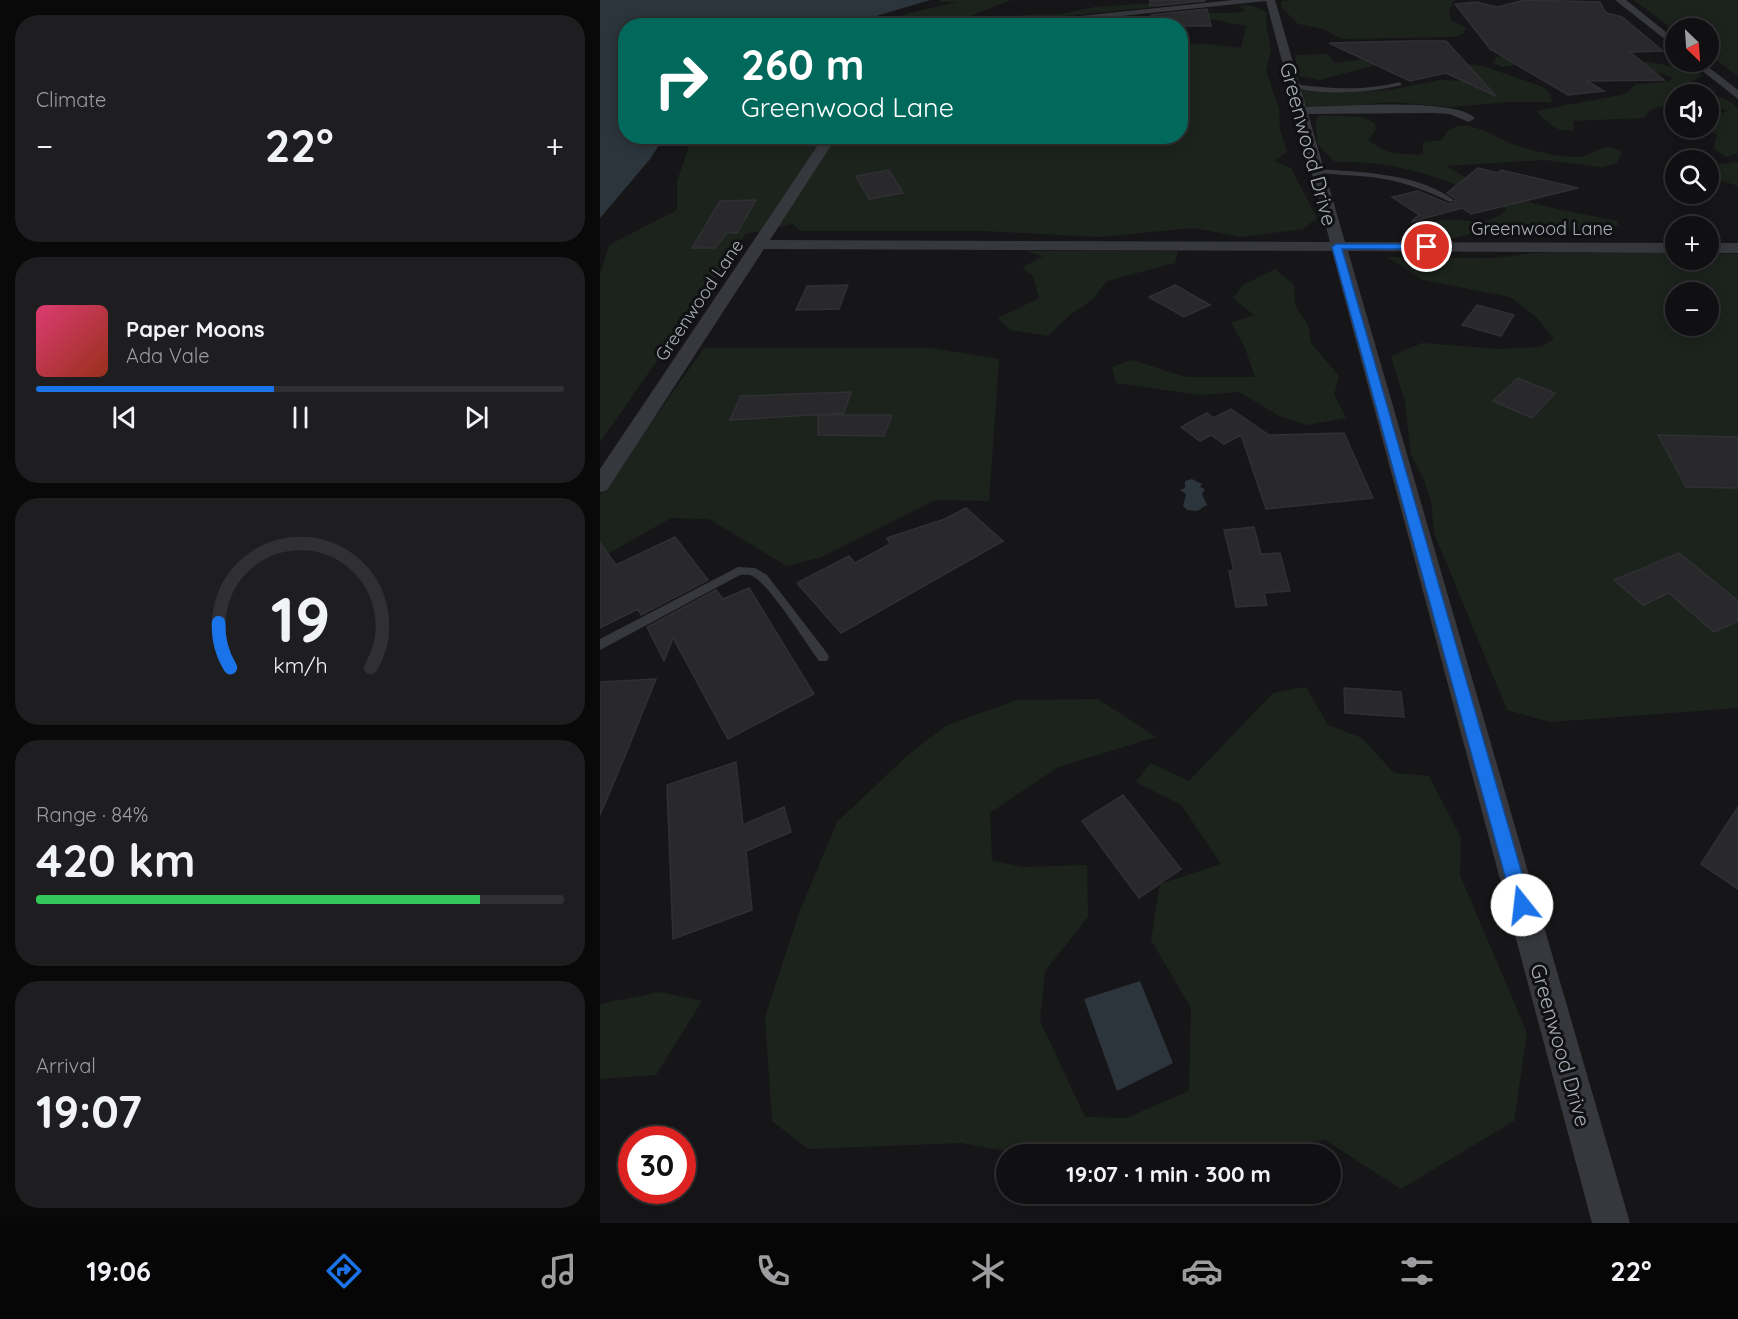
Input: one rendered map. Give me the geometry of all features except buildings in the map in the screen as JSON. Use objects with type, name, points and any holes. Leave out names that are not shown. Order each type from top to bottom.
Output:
[{"type":"street","points":[[1074,18],[1262,0]]},
{"type":"street","name":"Greenwood Drive","points":[[1270,0],[1336,247],[1611,1223]]},
{"type":"street","points":[[1620,0],[1665,36]]},
{"type":"street","points":[[1708,72],[1738,96]]},
{"type":"street","points":[[1300,111],[1431,109],[1451,111],[1469,118]]},
{"type":"street","name":"Greenwood Lane","points":[[600,485],[826,144]]},
{"type":"street","name":"Greenwood Lane","points":[[760,244],[1665,248]]},
{"type":"street","points":[[1719,248],[1738,248]]},
{"type":"lane","points":[[1294,86],[1353,92],[1377,90],[1400,84]]},
{"type":"lane","points":[[1317,171],[1403,179],[1428,188],[1452,201]]},
{"type":"lane","points":[[600,645],[738,571],[749,570],[758,573],[823,657]]},
{"type":"shaded area","points":[[600,0],[930,0],[870,18],[618,18],[618,144],[660,144],[651,158],[600,218]]},
{"type":"shaded area","points":[[940,0],[1011,0],[966,18],[896,18],[958,2],[941,2]]},
{"type":"shaded area","points":[[1454,0],[1449,11],[1451,20],[1466,28],[1463,34],[1454,37],[1341,39],[1323,29],[1298,24],[1281,7],[1282,1]]},
{"type":"shaded area","points":[[1634,0],[1738,0],[1738,76],[1719,62],[1719,18],[1665,18],[1665,23]]},
{"type":"shaded area","points":[[1184,1],[1186,4],[1045,18],[1002,18],[1060,14],[1094,7]]},
{"type":"shaded area","points":[[1238,6],[1254,6],[1267,13],[1266,23],[1271,50],[1266,71],[1279,108],[1280,129],[1287,152],[1274,161],[1291,168],[1317,218],[1303,229],[1242,237],[1193,228],[1100,237],[981,231],[801,231],[793,224],[746,234],[600,442],[600,274],[609,245],[677,210],[677,181],[690,144],[1188,144],[1188,44],[1241,48],[1246,26],[1195,16],[1159,15],[1181,12],[1235,13],[1246,11]]},
{"type":"shaded area","points":[[1328,54],[1335,63],[1377,57],[1483,66],[1543,87],[1550,93],[1552,102],[1508,102],[1452,107],[1392,102],[1310,109],[1299,97],[1302,89],[1324,92],[1390,90],[1439,80],[1470,81],[1478,74],[1386,62],[1320,80],[1299,76],[1295,55]]},
{"type":"shaded area","points":[[1517,55],[1612,58],[1665,65],[1665,72],[1695,72],[1704,75],[1689,84],[1665,84],[1665,106],[1650,110],[1644,118],[1573,121],[1574,130],[1567,131],[1553,126],[1536,111],[1625,94],[1636,84],[1667,82],[1673,79],[1646,70],[1625,68],[1521,64],[1503,67],[1493,63],[1496,57]]},
{"type":"shaded area","points":[[1719,97],[1729,101],[1738,109],[1738,153],[1726,157],[1713,148],[1716,138],[1719,138],[1719,114],[1727,111],[1719,107]]},
{"type":"shaded area","points":[[1320,115],[1363,117],[1375,124],[1376,130],[1368,140],[1382,149],[1400,154],[1423,154],[1423,142],[1442,140],[1449,130],[1458,126],[1480,129],[1514,145],[1558,156],[1579,157],[1604,148],[1615,148],[1622,152],[1616,164],[1601,167],[1544,160],[1447,166],[1466,178],[1508,195],[1552,208],[1618,221],[1619,225],[1597,231],[1542,228],[1475,233],[1454,238],[1418,233],[1434,222],[1451,219],[1488,220],[1507,210],[1446,181],[1403,168],[1381,164],[1335,162],[1317,144],[1316,120]]},
{"type":"shaded area","points":[[1738,162],[1738,186],[1719,180],[1719,164]]},
{"type":"shaded area","points":[[1026,251],[1178,251],[1175,263],[1107,281],[1093,299],[1070,315],[1048,336],[1010,330],[998,318],[1039,298],[1033,276],[1022,268],[1043,256]]},
{"type":"shaded area","points":[[1532,253],[1665,253],[1665,270],[1719,270],[1719,253],[1738,254],[1738,708],[1550,722],[1507,710],[1434,533],[1431,501],[1424,480],[1411,455],[1405,402],[1391,356],[1422,343],[1499,349],[1541,347],[1554,339],[1536,317],[1510,297],[1423,280],[1387,257],[1497,258]]},
{"type":"shaded area","points":[[1275,269],[1294,285],[1295,305],[1308,325],[1311,343],[1339,376],[1334,395],[1346,418],[1307,425],[1279,416],[1239,392],[1200,395],[1116,383],[1112,367],[1132,360],[1186,377],[1255,377],[1244,345],[1231,323],[1254,315],[1233,298],[1243,285]]},
{"type":"shaded area","points":[[704,348],[931,348],[999,359],[989,501],[936,500],[822,557],[787,566],[709,519],[671,518],[600,558],[600,494]]},
{"type":"shaded area","points":[[1192,479],[1202,484],[1200,487],[1205,489],[1202,494],[1207,505],[1197,511],[1187,510],[1183,506],[1186,494],[1180,490],[1185,488],[1185,481]]},
{"type":"shaded area","points":[[1306,687],[1328,725],[1362,738],[1394,773],[1429,776],[1461,838],[1460,875],[1527,1033],[1514,1121],[1401,1189],[1341,1150],[1341,1144],[1331,1144],[1325,1140],[1301,1144],[996,1144],[996,1149],[961,1143],[808,1149],[772,1121],[765,1017],[799,913],[837,822],[908,755],[947,725],[1017,700],[1098,699],[1156,737],[1058,767],[990,813],[992,861],[1024,867],[1087,865],[1088,917],[1045,971],[1040,1021],[1085,1117],[1126,1118],[1189,1091],[1191,1008],[1151,940],[1160,884],[1221,864],[1181,805],[1136,782],[1150,763],[1189,781],[1273,693]]},
{"type":"shaded area","points":[[1140,981],[1173,1063],[1117,1091],[1084,999]]},
{"type":"shaded area","points":[[660,992],[702,1001],[656,1075],[600,1079],[600,1004]]},
{"type":"route","points":[[1427,247],[1336,247],[1522,905]]}]
